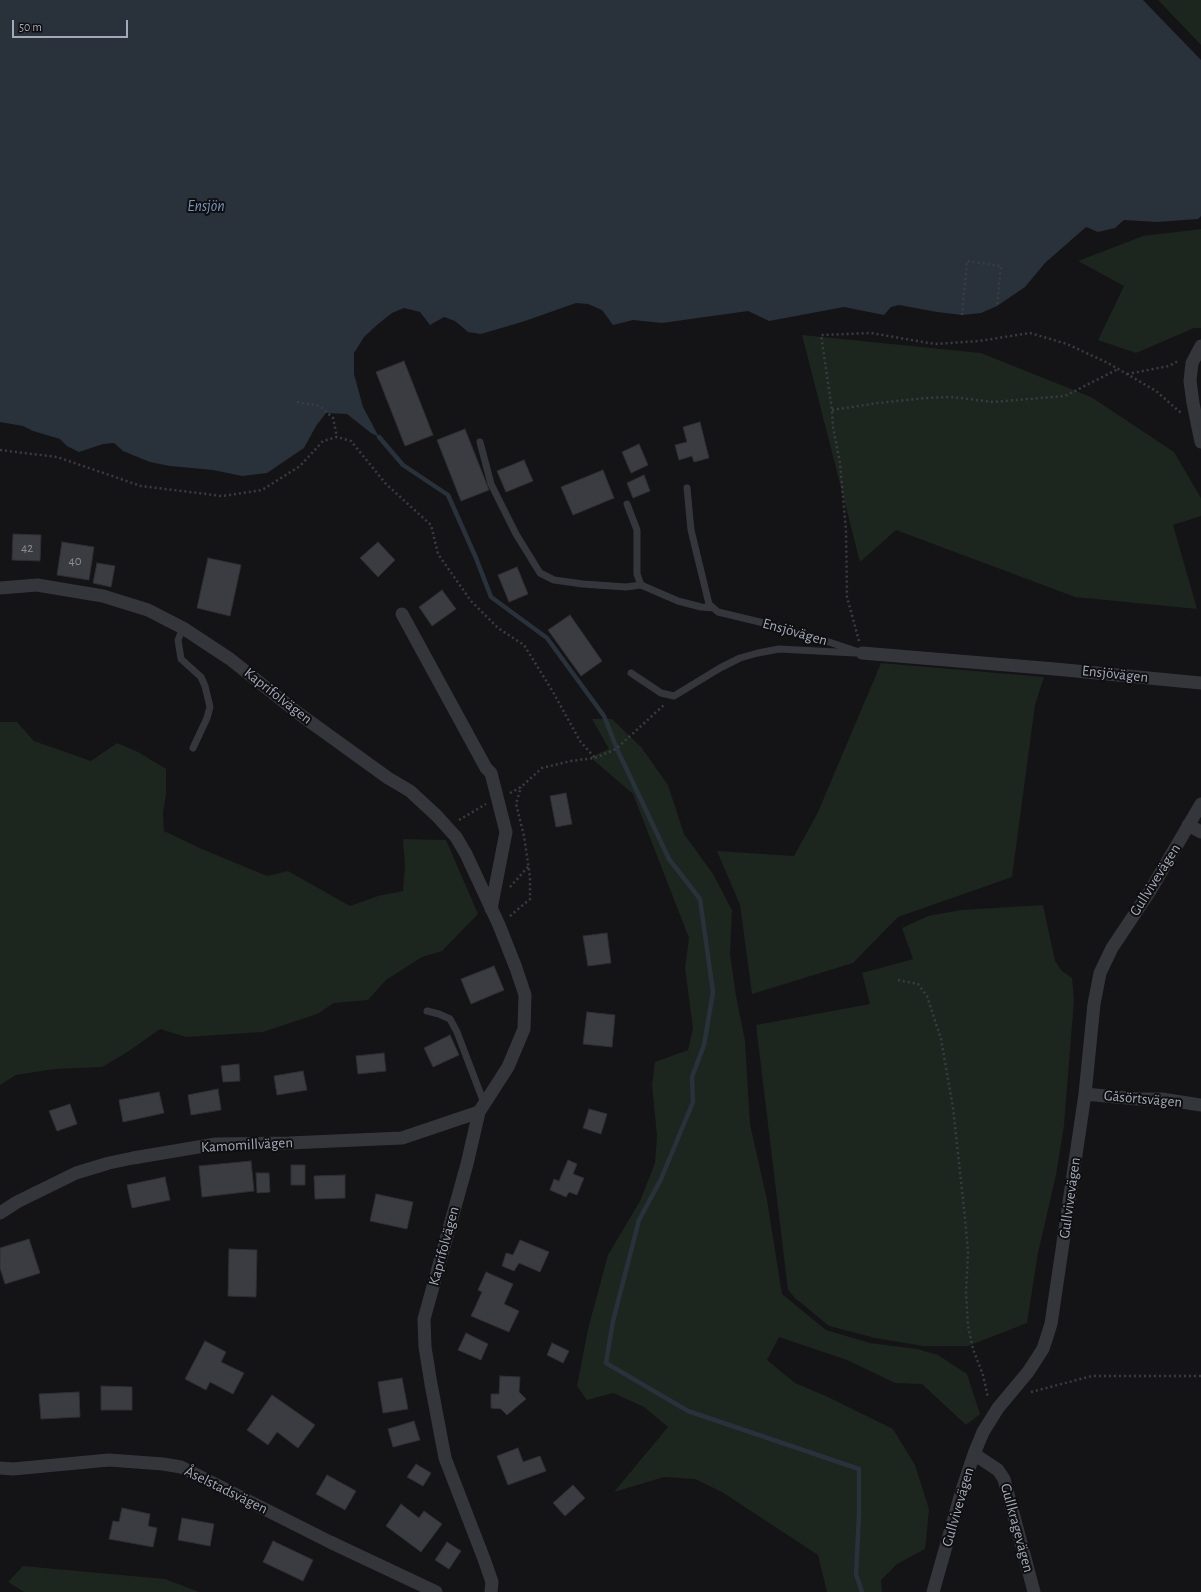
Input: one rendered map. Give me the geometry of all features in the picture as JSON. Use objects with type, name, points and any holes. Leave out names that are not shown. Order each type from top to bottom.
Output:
[{"type":"street","points":[[1200,347],[1192,363],[1190,381],[1201,442]]},
{"type":"street","name":"Kaprifolvägen","points":[[0,588],[37,585],[103,596],[148,610],[183,628],[230,659],[298,713],[388,778],[410,791],[437,816],[466,854],[499,926],[525,995],[524,1029],[508,1067],[481,1108],[424,1319],[431,1384],[445,1458],[492,1582],[491,1592]]},
{"type":"street","points":[[402,614],[483,762],[491,773],[506,832],[491,909]]},
{"type":"street","name":"Ensjövägen","points":[[862,653],[1201,683]]},
{"type":"street","name":"Gullvivevägen","points":[[933,1592],[974,1454],[983,1432],[998,1408],[1028,1372],[1043,1349],[1051,1324],[1085,1094],[1094,1004],[1100,973],[1112,948],[1150,891],[1201,804]]},
{"type":"street","points":[[1188,825],[1201,832]]},
{"type":"street","name":"Gåsörtsvägen","points":[[1085,1094],[1137,1099],[1162,1099],[1201,1105]]},
{"type":"street","name":"Kamomillvägen","points":[[0,1213],[17,1202],[76,1173],[109,1163],[216,1144],[289,1143],[402,1138],[481,1108]]},
{"type":"street","name":"Gullkragevägen","points":[[974,1454],[998,1470],[1004,1479],[1034,1592]]},
{"type":"street","name":"Åselstadsvägen","points":[[0,1468],[109,1460],[155,1463],[181,1467],[336,1545],[436,1592]]},
{"type":"lane","name":"Ensjövägen","points":[[480,442],[491,484],[516,534],[540,573],[554,580],[583,584],[626,587],[641,585],[678,601],[701,607],[713,608],[718,612],[808,634],[862,653]]},
{"type":"lane","points":[[687,488],[691,530],[709,604],[713,608]]},
{"type":"lane","points":[[627,504],[637,530],[637,574],[641,585]]},
{"type":"lane","points":[[183,628],[178,640],[181,659],[201,677],[206,686],[210,707],[207,718],[193,748]]},
{"type":"lane","points":[[631,673],[661,692],[674,696],[720,668],[740,658],[758,652],[779,649],[862,653]]},
{"type":"lane","points":[[427,1011],[450,1019],[457,1032],[481,1108]]},
{"type":"path","points":[[962,315],[967,261],[1001,266],[998,306]]},
{"type":"path","points":[[862,653],[848,597],[846,530],[840,463],[833,427],[832,410],[821,335],[871,333],[935,344],[979,341],[1030,333],[1068,344],[1126,374],[1156,391],[1199,428]]},
{"type":"path","points":[[1126,374],[1169,366],[1200,347]]},
{"type":"path","points":[[832,410],[878,402],[926,398],[952,397],[993,402],[1065,396],[1118,370]]},
{"type":"path","points":[[297,402],[320,406],[333,418],[337,437]]},
{"type":"path","points":[[0,450],[57,458],[141,486],[222,496],[262,490],[300,466],[323,441],[337,437],[351,442],[386,484],[431,525],[438,554],[471,601],[498,628],[524,645],[553,692],[580,741],[595,758]]},
{"type":"path","points":[[447,828],[483,806],[521,787],[542,768],[571,761],[595,758],[616,749],[674,696]]},
{"type":"path","points":[[499,926],[530,899],[530,877],[524,836],[516,804],[521,787]]},
{"type":"path","points":[[898,980],[918,984],[927,996],[941,1039],[953,1108],[965,1218],[968,1253],[966,1292],[968,1326],[973,1349],[983,1375],[988,1397],[998,1408]]},
{"type":"path","points":[[1024,1394],[1038,1389],[1092,1376],[1201,1376]]},
{"type":"shaded area","points":[[1158,0],[1201,0],[1201,45]]},
{"type":"shaded area","points":[[1201,229],[1201,328],[1194,328],[1136,353],[1098,340],[1124,286],[1078,261],[1143,236]]},
{"type":"shaded area","points":[[802,335],[981,353],[1091,397],[1174,452],[1201,498],[1201,516],[1173,525],[1197,609],[1075,597],[896,530],[860,562]]},
{"type":"shaded area","points":[[881,663],[1044,677],[1035,705],[1012,877],[898,917],[853,963],[752,994],[740,905],[717,851],[794,856],[818,812]]},
{"type":"shaded area","points":[[592,719],[612,719],[641,747],[668,785],[684,834],[713,874],[732,910],[730,954],[736,996],[745,1041],[750,1124],[767,1200],[782,1294],[826,1330],[870,1343],[917,1349],[938,1355],[967,1374],[980,1414],[966,1425],[922,1384],[895,1383],[847,1360],[779,1337],[767,1360],[795,1383],[828,1397],[893,1429],[915,1465],[929,1509],[925,1549],[897,1564],[881,1580],[882,1592],[827,1592],[818,1555],[722,1492],[695,1479],[664,1477],[614,1492],[668,1427],[644,1407],[613,1393],[587,1400],[577,1386],[588,1329],[608,1255],[640,1201],[655,1163],[657,1136],[652,1085],[655,1062],[688,1050],[693,1028],[685,968],[689,938],[633,794],[590,757],[609,749]]},
{"type":"shaded area","points":[[0,722],[17,722],[34,741],[91,761],[117,743],[138,752],[166,769],[166,794],[163,813],[164,831],[202,849],[267,876],[288,871],[350,906],[378,896],[403,891],[405,866],[403,839],[446,840],[478,914],[442,951],[422,957],[386,980],[368,1000],[334,1003],[317,1014],[263,1032],[186,1037],[160,1029],[129,1051],[102,1067],[55,1069],[16,1075],[0,1085]]},
{"type":"shaded area","points":[[1043,905],[1055,961],[1062,971],[1072,978],[1074,1000],[1064,1125],[1056,1175],[1038,1253],[1027,1323],[968,1346],[923,1346],[875,1338],[829,1326],[795,1298],[788,1290],[756,1025],[870,1004],[862,973],[913,959],[902,928],[928,916],[961,910]]},
{"type":"shaded area","points":[[23,1566],[165,1579],[199,1592],[24,1592],[8,1582]]},
{"type":"water","name":"Ensjön","points":[[0,0],[1143,0],[1201,60],[1201,216],[1198,219],[1157,222],[1124,220],[1115,228],[1098,232],[1086,227],[1045,263],[1025,287],[997,306],[981,313],[962,315],[899,305],[891,307],[884,315],[844,307],[769,321],[748,311],[662,323],[633,320],[613,325],[602,310],[588,304],[576,303],[525,321],[481,334],[468,332],[455,321],[444,317],[430,325],[420,312],[404,308],[392,313],[378,324],[364,337],[354,353],[354,374],[363,407],[379,437],[371,433],[347,414],[326,413],[316,426],[304,448],[267,473],[242,476],[213,470],[170,466],[150,462],[123,451],[114,443],[103,444],[79,452],[67,446],[60,439],[33,431],[23,426],[0,422]]},
{"type":"building","points":[[404,361],[433,435],[405,446],[376,372]]},
{"type":"building","points":[[700,422],[709,458],[694,462],[692,456],[679,460],[675,445],[687,442],[683,427]]},
{"type":"building","points":[[465,429],[489,490],[461,501],[437,440]]},
{"type":"building","points":[[639,444],[648,465],[631,473],[622,452]]},
{"type":"building","points":[[524,460],[533,481],[506,492],[497,471]]},
{"type":"building","points":[[603,470],[614,498],[573,515],[561,487]]},
{"type":"building","points":[[644,475],[650,491],[633,498],[627,483]]},
{"type":"building","points":[[13,534],[41,535],[40,561],[12,560]]},
{"type":"building","points":[[62,542],[94,547],[89,580],[57,575]]},
{"type":"building","points":[[378,542],[395,560],[378,577],[360,558]]},
{"type":"building","points":[[208,558],[241,565],[230,616],[197,608]]},
{"type":"building","points":[[97,563],[115,566],[111,587],[93,583]]},
{"type":"building","points":[[517,567],[528,594],[509,602],[498,575]]},
{"type":"building","points":[[442,590],[456,609],[432,626],[419,607]]},
{"type":"building","points":[[570,615],[602,661],[581,676],[548,630]]},
{"type":"building","points":[[566,793],[572,824],[556,827],[550,796]]},
{"type":"building","points":[[607,933],[611,963],[588,966],[583,936]]},
{"type":"building","points":[[494,966],[504,990],[471,1004],[461,979]]},
{"type":"building","points":[[587,1012],[615,1015],[612,1047],[583,1044]]},
{"type":"building","points":[[450,1035],[459,1055],[433,1067],[424,1048]]},
{"type":"building","points":[[384,1053],[386,1071],[358,1074],[356,1056]]},
{"type":"building","points":[[239,1064],[240,1081],[223,1082],[221,1066]]},
{"type":"building","points":[[303,1071],[307,1090],[277,1095],[274,1076]]},
{"type":"building","points":[[218,1089],[221,1110],[191,1115],[188,1095]]},
{"type":"building","points":[[159,1092],[164,1113],[123,1122],[119,1100]]},
{"type":"building","points":[[70,1104],[77,1124],[57,1131],[49,1111]]},
{"type":"building","points":[[589,1109],[607,1114],[601,1134],[583,1128]]},
{"type":"building","points":[[568,1160],[577,1164],[573,1174],[584,1178],[577,1195],[569,1192],[566,1197],[550,1190],[554,1179],[559,1181]]},
{"type":"building","points":[[251,1161],[254,1191],[202,1197],[199,1166]]},
{"type":"building","points":[[291,1165],[305,1165],[305,1185],[291,1185]]},
{"type":"building","points":[[256,1173],[269,1173],[270,1192],[257,1193]]},
{"type":"building","points":[[345,1175],[345,1198],[315,1199],[314,1176]]},
{"type":"building","points":[[165,1177],[170,1200],[132,1208],[127,1185]]},
{"type":"building","points":[[376,1194],[413,1202],[407,1229],[370,1221]]},
{"type":"building","points":[[29,1239],[40,1273],[5,1284],[0,1268],[0,1248]]},
{"type":"building","points":[[520,1240],[549,1252],[540,1272],[519,1263],[514,1271],[502,1266],[506,1253],[513,1255]]},
{"type":"building","points":[[229,1249],[257,1250],[256,1297],[228,1296]]},
{"type":"building","points":[[486,1272],[513,1284],[504,1304],[519,1311],[509,1332],[471,1316],[482,1292],[478,1290]]},
{"type":"building","points":[[466,1333],[488,1344],[481,1360],[458,1350]]},
{"type":"building","points":[[205,1341],[226,1352],[221,1362],[244,1373],[233,1394],[210,1382],[206,1390],[185,1379]]},
{"type":"building","points":[[552,1343],[569,1351],[563,1363],[547,1355]]},
{"type":"building","points":[[500,1376],[520,1377],[519,1392],[526,1399],[507,1415],[501,1409],[491,1408],[491,1394],[499,1394]]},
{"type":"building","points":[[402,1378],[408,1409],[383,1413],[378,1382]]},
{"type":"building","points":[[101,1386],[132,1387],[132,1410],[101,1410]]},
{"type":"building","points":[[79,1392],[80,1417],[41,1419],[39,1394]]},
{"type":"building","points":[[272,1395],[315,1425],[298,1448],[277,1432],[268,1445],[247,1430]]},
{"type":"building","points":[[414,1421],[420,1440],[393,1447],[388,1429]]},
{"type":"building","points":[[518,1448],[523,1462],[540,1456],[546,1471],[508,1485],[497,1456]]},
{"type":"building","points":[[416,1464],[431,1473],[423,1486],[407,1477]]},
{"type":"building","points":[[327,1475],[356,1491],[345,1510],[316,1494]]},
{"type":"building","points":[[573,1485],[585,1498],[565,1516],[553,1503]]},
{"type":"building","points":[[401,1504],[419,1518],[424,1511],[442,1524],[421,1552],[386,1526]]},
{"type":"building","points":[[122,1508],[150,1514],[148,1526],[157,1528],[153,1547],[109,1539],[113,1521],[119,1522]]},
{"type":"building","points":[[182,1518],[214,1524],[210,1546],[178,1540]]},
{"type":"building","points":[[273,1541],[313,1560],[303,1581],[263,1562]]},
{"type":"building","points":[[447,1542],[461,1551],[449,1569],[435,1560]]},
{"type":"waterway","points":[[379,437],[403,465],[448,495],[476,558],[491,597],[547,638],[604,716],[618,751],[669,859],[700,899],[713,992],[704,1045],[692,1077],[693,1102],[661,1179],[639,1220],[613,1321],[606,1363],[688,1411],[859,1469],[859,1515],[856,1574],[862,1592]]}]
